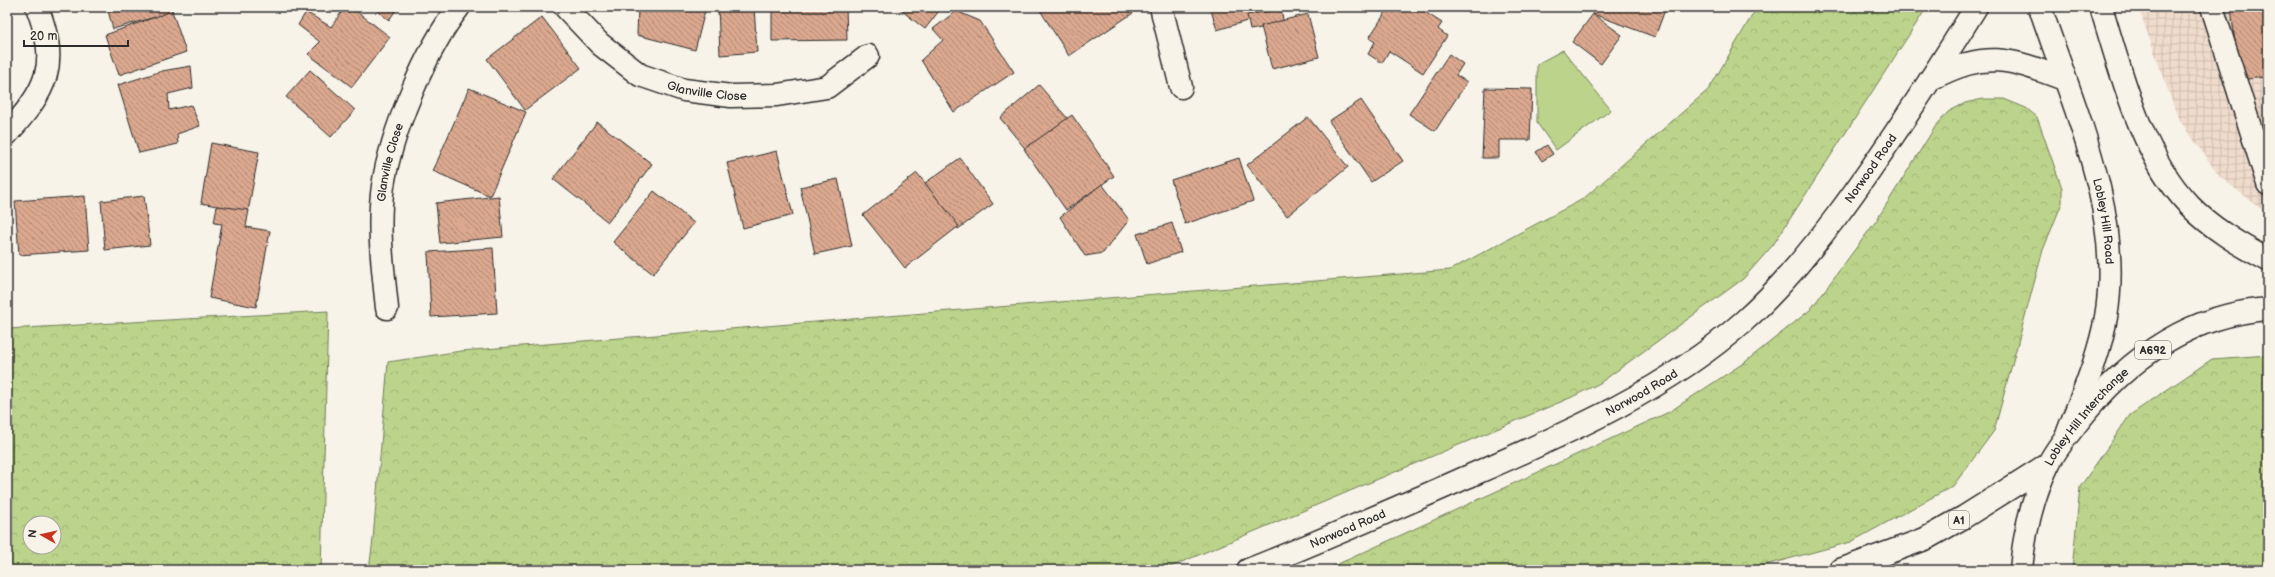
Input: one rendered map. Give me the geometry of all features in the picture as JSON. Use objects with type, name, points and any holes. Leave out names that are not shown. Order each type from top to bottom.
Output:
[{"type":"main road","points":[[7,134],[26,113],[44,85],[50,57],[47,32],[37,7]]},
{"type":"main road","name":"Glanville Close","points":[[387,308],[381,236],[383,186],[396,136],[418,80],[444,25],[458,7]]},
{"type":"main road","name":"Glanville Close","points":[[565,7],[600,44],[640,75],[684,90],[731,96],[777,95],[827,87],[868,56]]},
{"type":"main road","points":[[1161,7],[1181,87]]},
{"type":"main road","name":"Norwood Road","points":[[1248,570],[1312,545],[1561,435],[1680,371],[1745,320],[1778,287],[1815,245],[1876,163],[1976,7]]},
{"type":"main road","name":"Lobley Hill Road","points":[[2040,7],[2087,145],[2107,225],[2109,257],[2109,290],[2106,317],[2097,356],[2066,437]]},
{"type":"main road","points":[[2101,7],[2139,119],[2153,152],[2169,180],[2189,205],[2210,223],[2230,239],[2268,260]]},
{"type":"main road","points":[[2212,7],[2268,184]]},
{"type":"main road","points":[[1931,79],[1952,69],[1970,63],[1986,60],[2003,60],[2021,63],[2064,80]]},
{"type":"main road","name":"Lobley Hill Interchange","points":[[2021,563],[2028,520],[2048,464],[2066,437],[2099,394],[2130,365],[2168,339],[2213,319],[2268,309]]},
{"type":"main road","name":"A1","points":[[1840,570],[1924,539],[1964,517],[2048,464]]},
{"type":"shaded area","points":[[2138,7],[2268,7],[2268,214],[2220,177],[2178,118]]},
{"type":"green space","points":[[1757,7],[1927,7],[1773,245],[1743,279],[1600,383],[1570,398],[1163,570],[369,570],[388,362],[461,351],[1450,270],[1583,199],[1709,89]]},
{"type":"green space","points":[[1563,50],[1611,110],[1556,150],[1537,123],[1537,64]]},
{"type":"green space","points":[[1983,99],[2004,99],[2026,108],[2037,117],[2062,188],[2062,203],[2043,250],[1994,431],[1953,486],[1851,542],[1747,570],[1325,570],[1669,412],[1745,362],[1810,310],[1876,221],[1935,127],[1948,112],[1965,103]]},
{"type":"green space","points":[[328,311],[321,570],[7,570],[7,329]]},
{"type":"green space","points":[[2268,355],[2268,570],[2072,570],[2080,487],[2130,415],[2212,359]]},
{"type":"building","points":[[107,7],[171,7],[173,12],[113,29]]},
{"type":"building","points":[[345,7],[351,7],[390,37],[352,87],[308,54],[320,42],[298,25],[306,12],[331,27]]},
{"type":"building","points":[[372,7],[398,7],[389,20]]},
{"type":"building","points":[[638,7],[706,7],[695,50],[637,35]]},
{"type":"building","points":[[718,7],[754,7],[757,52],[720,55]]},
{"type":"building","points":[[772,7],[846,7],[847,40],[772,41]]},
{"type":"building","points":[[897,7],[942,7],[925,29]]},
{"type":"building","points":[[1038,7],[1129,7],[1133,13],[1069,56]]},
{"type":"building","points":[[1210,7],[1264,7],[1267,15],[1217,30]]},
{"type":"building","points":[[1389,7],[1417,7],[1442,23],[1438,29],[1447,36],[1423,73],[1389,51],[1382,63],[1368,54],[1375,42],[1369,38]]},
{"type":"building","points":[[1595,7],[1666,7],[1655,37],[1593,14]]},
{"type":"building","points":[[2231,7],[2268,7],[2268,101],[2265,77],[2239,80]]},
{"type":"building","points":[[1281,9],[1284,24],[1250,30],[1247,15]]},
{"type":"building","points":[[172,11],[186,52],[119,75],[105,35]]},
{"type":"building","points":[[956,11],[980,21],[1014,72],[954,112],[921,60],[943,40],[933,29]]},
{"type":"building","points":[[1308,14],[1319,57],[1272,69],[1261,26]]},
{"type":"building","points":[[1593,14],[1622,35],[1601,64],[1572,42]]},
{"type":"building","points":[[542,17],[581,68],[525,110],[487,59]]},
{"type":"building","points":[[1449,54],[1463,64],[1456,75],[1467,82],[1435,131],[1409,114]]},
{"type":"building","points":[[191,66],[193,88],[168,94],[169,110],[191,105],[200,126],[177,134],[178,144],[139,153],[118,85],[162,71]]},
{"type":"building","points":[[310,70],[355,110],[331,137],[286,97]]},
{"type":"building","points":[[1039,85],[1068,119],[1028,152],[1000,118]]},
{"type":"building","points":[[469,88],[526,112],[490,196],[433,171]]},
{"type":"building","points":[[1485,88],[1532,89],[1530,140],[1499,140],[1499,158],[1482,158]]},
{"type":"building","points":[[1361,100],[1403,161],[1371,182],[1329,121]]},
{"type":"building","points":[[1072,115],[1114,176],[1066,210],[1024,149]]},
{"type":"building","points":[[1308,117],[1348,167],[1287,216],[1247,165]]},
{"type":"building","points":[[597,122],[652,164],[608,222],[553,179]]},
{"type":"building","points":[[211,143],[259,152],[248,212],[201,203]]},
{"type":"building","points":[[1547,145],[1553,154],[1542,161],[1536,152]]},
{"type":"building","points":[[777,151],[793,215],[743,228],[727,163]]},
{"type":"building","points":[[960,158],[993,204],[958,229],[925,183]]},
{"type":"building","points":[[1239,158],[1253,201],[1185,224],[1171,180]]},
{"type":"building","points":[[917,173],[959,226],[905,268],[863,215]]},
{"type":"building","points":[[838,179],[852,246],[815,254],[800,187]]},
{"type":"building","points":[[1102,184],[1129,220],[1103,253],[1085,256],[1060,217]]},
{"type":"building","points":[[654,191],[694,223],[653,274],[613,242]]},
{"type":"building","points":[[85,196],[89,250],[19,255],[15,201]]},
{"type":"building","points":[[144,196],[150,245],[105,250],[101,201]]},
{"type":"building","points":[[499,196],[503,237],[440,243],[436,203]]},
{"type":"building","points":[[217,206],[249,210],[246,227],[270,231],[256,307],[209,298],[222,224],[214,223]]},
{"type":"building","points":[[1172,223],[1181,252],[1147,264],[1137,234]]},
{"type":"building","points":[[493,248],[497,313],[431,317],[428,252]]}]
